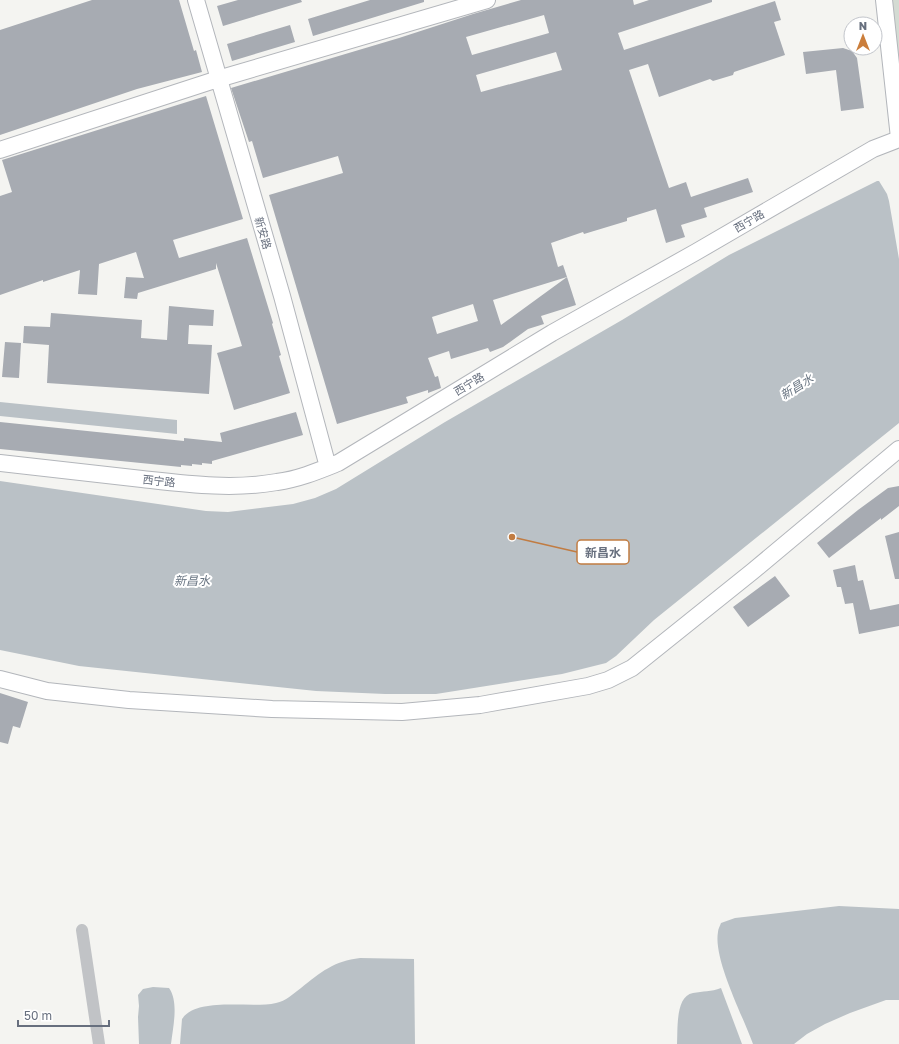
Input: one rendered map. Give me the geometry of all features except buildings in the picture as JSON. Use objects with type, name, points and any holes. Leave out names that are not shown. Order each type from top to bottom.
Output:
[{"type":"street","name":"新安路","points":[[196,0],[279,289],[328,467]]},
{"type":"street","points":[[0,150],[218,80],[487,0]]},
{"type":"street","points":[[884,0],[899,139]]},
{"type":"street","name":"西宁路","points":[[0,463],[220,486],[258,485],[295,479],[338,463],[552,333],[696,252],[866,153],[899,139]]},
{"type":"street","points":[[0,679],[47,690],[129,700],[272,709],[402,712],[480,705],[588,686],[608,680],[632,668],[753,571],[899,449]]},
{"type":"street","points":[[82,930],[99,1044]]},
{"type":"shaded area","points":[[892,0],[899,0],[899,62]]},
{"type":"water","points":[[879,181],[887,194],[889,201],[899,259],[899,423],[654,620],[616,656],[606,663],[562,674],[436,694],[385,694],[316,691],[79,666],[0,650],[0,481],[206,511],[228,512],[293,504],[315,498],[336,489],[445,422],[622,320],[729,255]]},
{"type":"water","points":[[0,402],[177,420],[177,434],[0,416]]},
{"type":"water","points":[[839,906],[899,909],[899,1000],[886,1000],[850,1013],[825,1024],[807,1034],[794,1044],[753,1044],[730,988],[720,957],[718,932],[721,923],[735,918]]},
{"type":"water","points":[[351,959],[414,959],[415,1044],[180,1044],[182,1019],[190,1012],[212,1005],[265,1004],[280,1002],[328,968]]},
{"type":"water","points":[[153,987],[169,988],[174,1000],[175,1007],[171,1044],[139,1044],[138,995],[143,989]]},
{"type":"water","points":[[721,988],[742,1044],[677,1044],[679,1014],[683,1000],[687,995],[693,993]]},
{"type":"place","name":"新昌水","points":[[512,537]]}]
